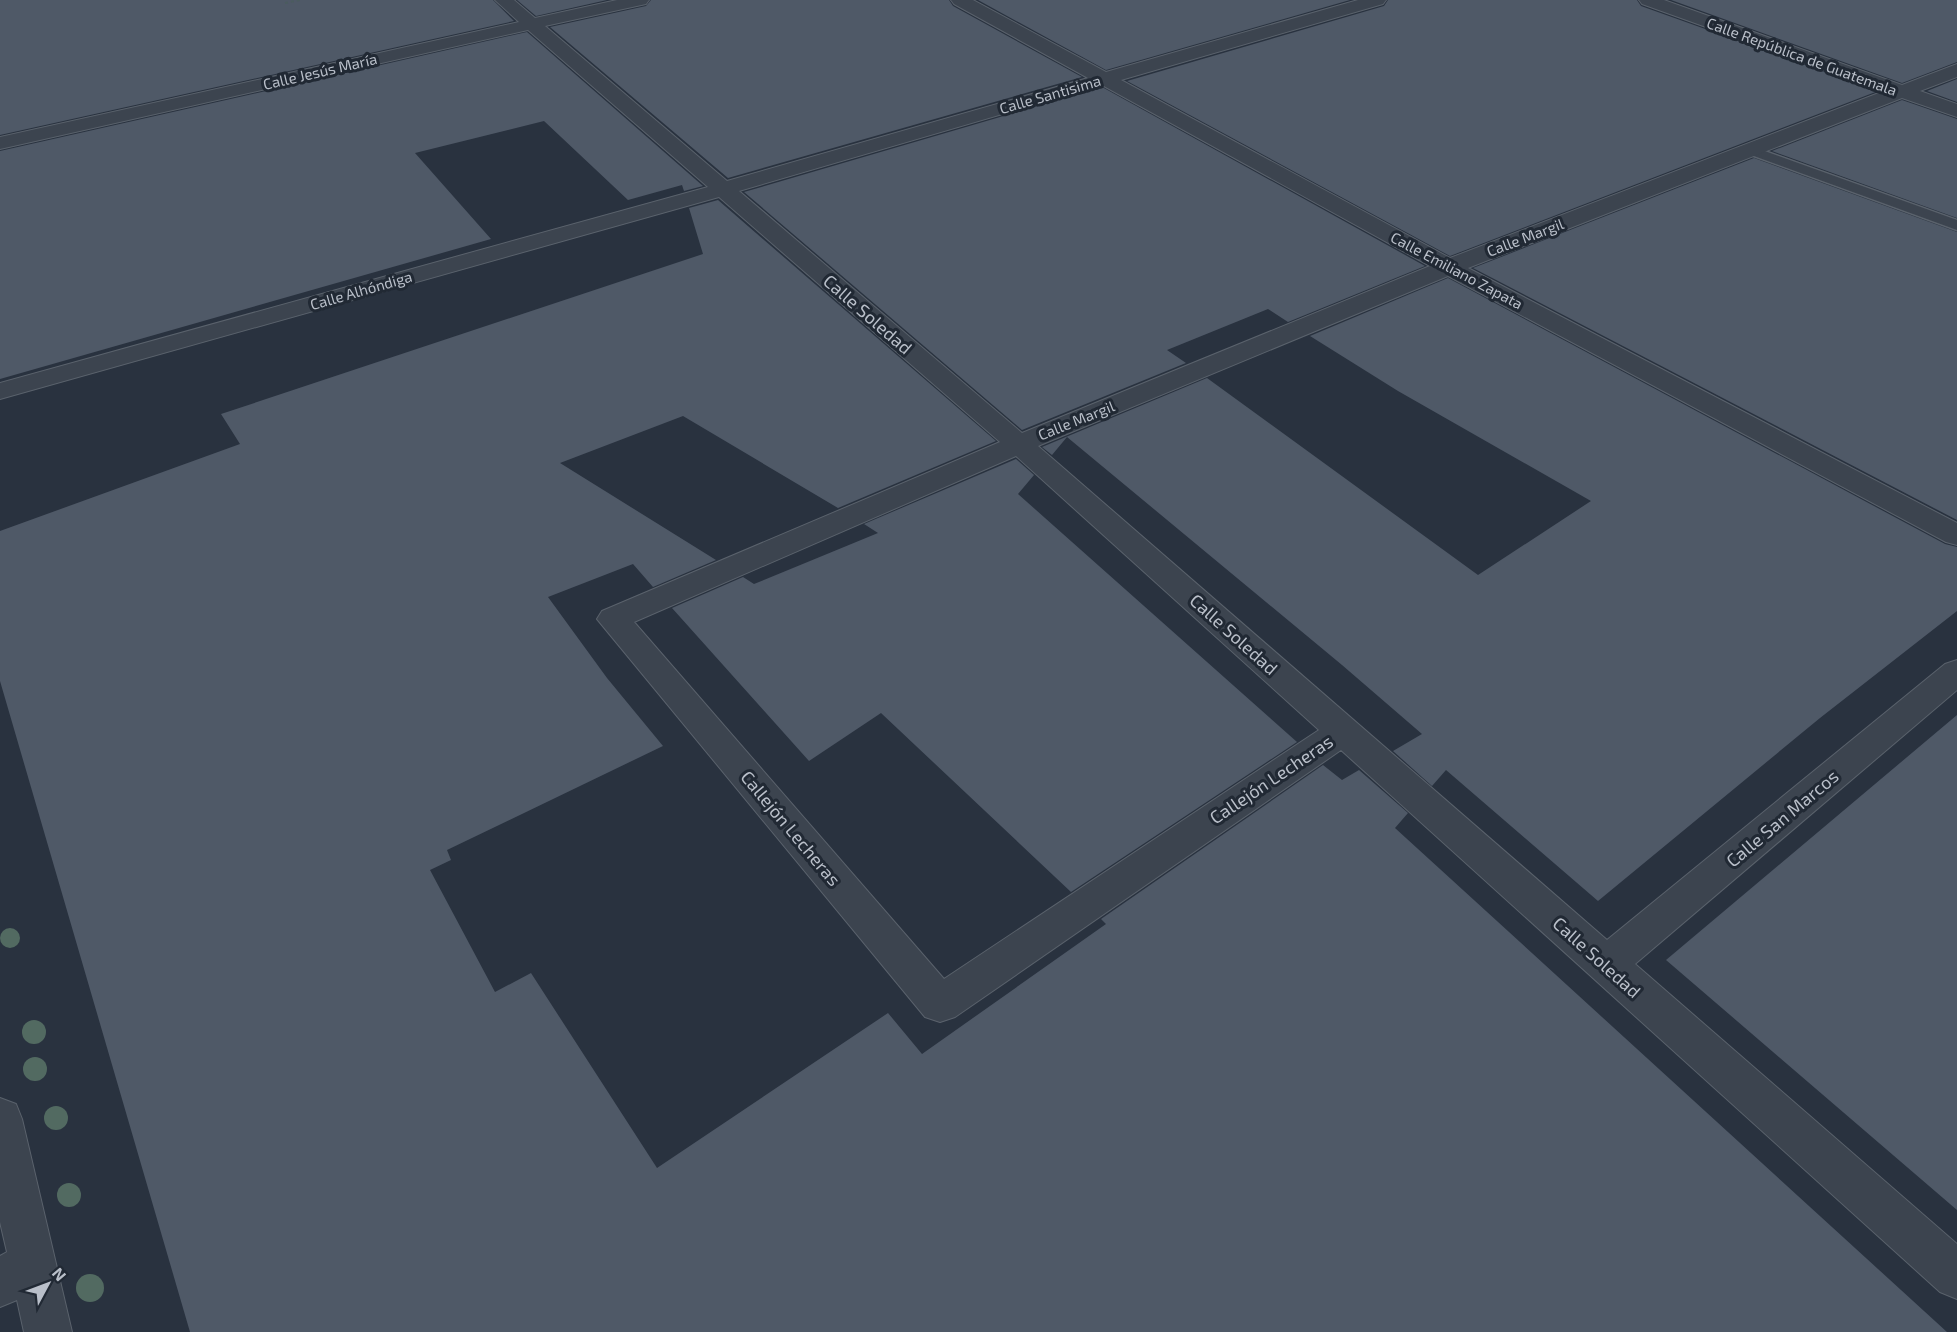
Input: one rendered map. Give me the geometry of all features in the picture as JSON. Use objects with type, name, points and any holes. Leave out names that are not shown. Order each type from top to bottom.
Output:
[{"type":"street","name":"Calle Soledad","points":[[504,0],[1019,444],[1957,1275]]},
{"type":"street","name":"Calle Jesús María","points":[[0,143],[640,0]]},
{"type":"street","name":"Calle Emiliano Zapata","points":[[960,0],[1449,267],[1957,535]]},
{"type":"street","name":"Calle Santisima","points":[[723,189],[1377,0]]},
{"type":"street","name":"Calle República de Guatemala","points":[[1648,0],[1957,111]]},
{"type":"street","name":"Calle Margil","points":[[1019,444],[1449,267],[1748,149],[1957,70]]},
{"type":"street","name":"Calle Alhóndiga","points":[[0,391],[723,189]]},
{"type":"street","name":"Callejón Lecheras","points":[[1019,444],[613,619],[940,1004],[1343,731]]},
{"type":"street","name":"Calle San Marcos","points":[[1606,965],[1957,672]]},
{"type":"street","points":[[0,1119],[16,1274],[48,1332]]},
{"type":"lane","points":[[1748,149],[1957,225]]},
{"type":"path","points":[[285,3],[300,0]]},
{"type":"building","points":[[0,0],[493,0],[514,21],[0,135]]},
{"type":"building","points":[[517,0],[607,0],[536,16]]},
{"type":"building","points":[[651,0],[949,0],[953,6],[1082,77],[728,178],[550,27],[646,6]]},
{"type":"building","points":[[978,0],[1350,0],[1106,70]]},
{"type":"building","points":[[1388,0],[1637,0],[1641,6],[1878,91],[1450,256],[1127,81],[1384,6]]},
{"type":"building","points":[[1671,0],[1957,0],[1957,62],[1902,83]]},
{"type":"building","points":[[527,32],[703,186],[684,191],[682,185],[628,200],[544,121],[415,153],[491,239],[0,379],[0,151]]},
{"type":"building","points":[[1957,79],[1957,102],[1927,91]]},
{"type":"building","points":[[1102,87],[1425,266],[1288,322],[1268,309],[1167,350],[1186,363],[1022,430],[744,192]]},
{"type":"building","points":[[1902,100],[1957,119],[1957,218],[1772,151]]},
{"type":"building","points":[[1754,158],[1957,232],[1957,520],[1473,268]]},
{"type":"building","points":[[718,200],[996,441],[838,508],[683,416],[560,463],[716,560],[653,587],[633,564],[548,597],[607,678],[663,746],[447,850],[451,860],[430,870],[495,992],[531,973],[657,1168],[888,1013],[922,1054],[1106,924],[1101,919],[1323,765],[1342,780],[1359,770],[1408,813],[1395,828],[1947,1332],[190,1332],[0,681],[0,531],[240,444],[221,414],[703,254],[689,208]]},
{"type":"building","points":[[1448,278],[1945,544],[1957,547],[1957,611],[1820,718],[1598,901],[1446,770],[1432,786],[1393,751],[1422,734],[1067,437],[1052,455],[1042,447],[1207,378],[1478,575],[1591,501],[1398,391],[1310,336]]},
{"type":"building","points":[[1016,459],[1034,475],[1018,494],[1297,742],[1071,892],[881,713],[809,761],[672,608],[743,577],[754,584],[878,533],[864,524]]},
{"type":"building","points":[[1957,715],[1957,1210],[1666,960]]}]
